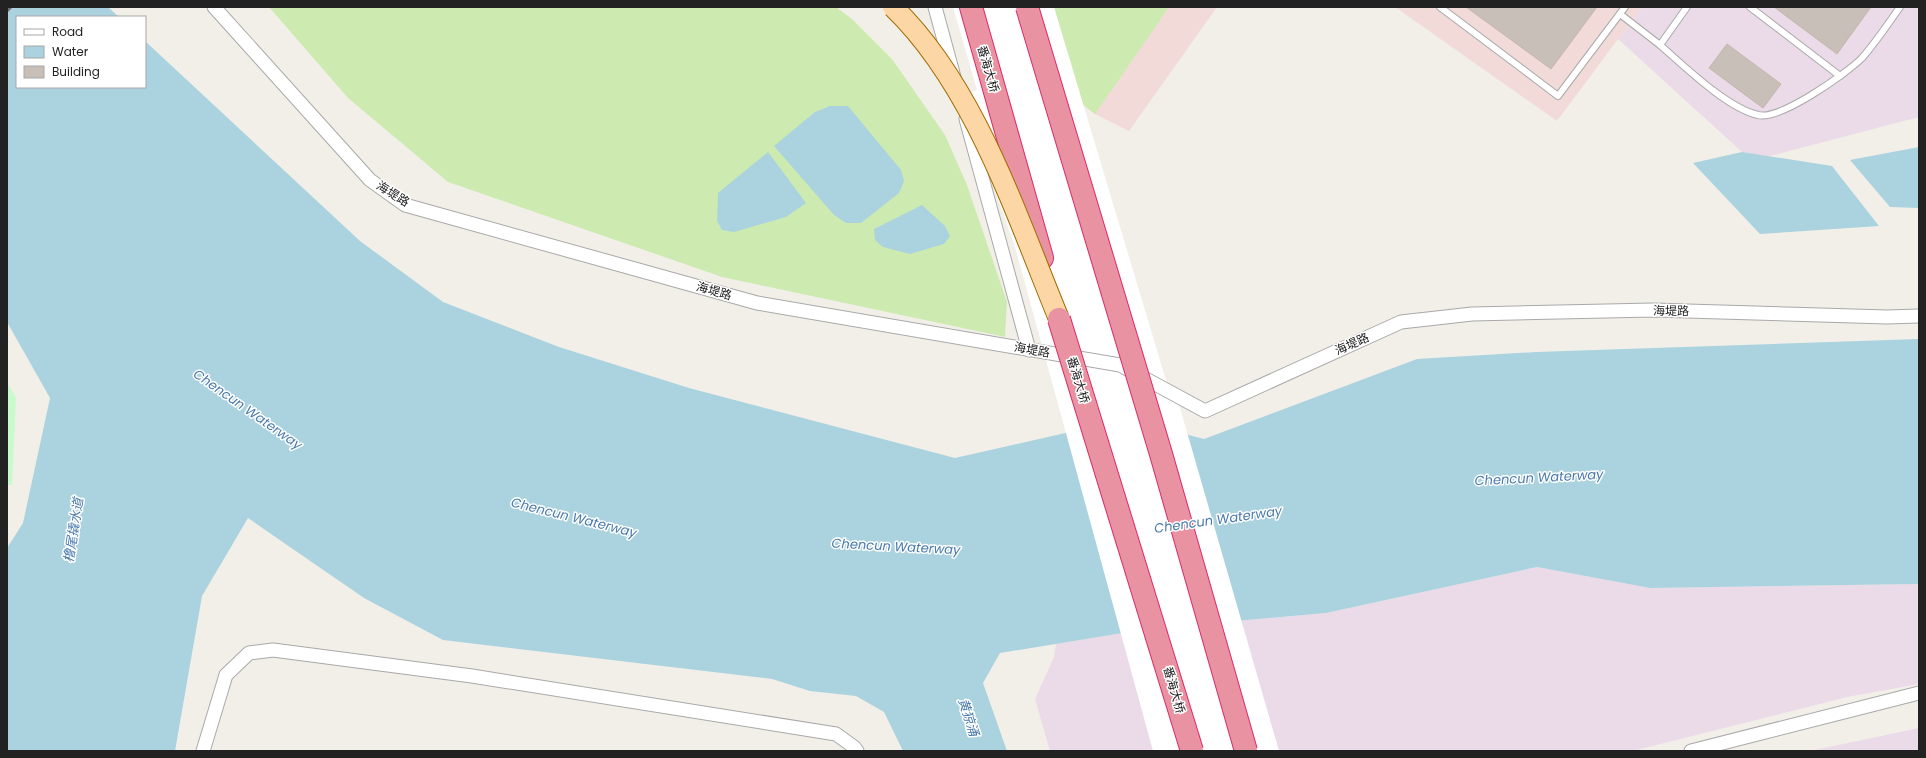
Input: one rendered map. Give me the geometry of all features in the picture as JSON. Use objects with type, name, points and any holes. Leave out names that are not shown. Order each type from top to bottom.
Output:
[{"type":"highway","name":"番海大桥","points":[[971,7],[1059,319],[1192,751]]},
{"type":"highway","points":[[1027,7],[1161,454],[1246,751]]},
{"type":"main road","points":[[893,7],[912,26],[942,67],[967,106],[991,155],[1059,319]]},
{"type":"street","name":"海堤路","points":[[214,7],[370,180],[405,205],[757,303],[1120,365],[1205,411],[1401,322],[1472,314],[1653,310],[1887,317],[1919,316]]},
{"type":"street","points":[[935,7],[1028,350]]},
{"type":"street","points":[[203,751],[226,675],[249,653],[273,650],[472,676],[836,734],[854,746],[857,751]]},
{"type":"street","points":[[1691,751],[1919,693]]},
{"type":"lane","points":[[1440,7],[1558,96],[1625,7]]},
{"type":"lane","points":[[1660,45],[1687,7]]},
{"type":"lane","points":[[1750,7],[1840,76]]},
{"type":"lane","points":[[1620,14],[1716,92],[1736,106],[1758,116],[1769,116],[1781,112],[1840,76],[1871,47],[1900,7]]},
{"type":"shaded area","points":[[1054,7],[1217,7],[1129,131],[1095,114],[1082,104]]},
{"type":"shaded area","points":[[1395,7],[1642,7],[1557,121]]},
{"type":"shaded area","points":[[1642,7],[1919,7],[1919,117],[1767,157],[1742,152],[1618,39]]},
{"type":"shaded area","points":[[1537,567],[1650,588],[1919,584],[1919,684],[1847,697],[1633,751],[1050,751],[1035,699],[1054,657],[1056,644],[1147,629],[1326,613]]},
{"type":"shaded area","points":[[1919,728],[1919,751],[1810,751]]},
{"type":"green space","points":[[269,7],[836,7],[852,19],[892,59],[945,135],[967,185],[1007,302],[1005,337],[722,277],[448,182],[348,98]]},
{"type":"green space","points":[[1054,7],[1169,7],[1095,114],[1082,104]]},
{"type":"green space","points":[[7,382],[16,398],[12,485],[7,485]]},
{"type":"water","points":[[7,7],[108,7],[118,16],[16,16],[16,88],[146,88],[146,42],[360,241],[443,302],[559,347],[689,388],[955,458],[1127,419],[1204,439],[1417,359],[1536,352],[1919,339],[1919,584],[1650,588],[1537,567],[1326,613],[1147,629],[1000,653],[983,683],[1007,751],[903,751],[884,712],[856,696],[810,691],[772,679],[443,640],[364,598],[248,518],[202,596],[175,751],[7,751],[7,548],[23,523],[50,398],[7,322]]},
{"type":"water","points":[[830,106],[848,106],[901,170],[904,181],[899,193],[861,223],[846,223],[834,215],[774,146],[815,112]]},
{"type":"water","points":[[1919,147],[1919,208],[1890,207],[1850,160]]},
{"type":"water","points":[[768,152],[806,203],[786,217],[734,232],[722,230],[717,221],[718,193]]},
{"type":"water","points":[[1742,152],[1832,166],[1879,226],[1760,234],[1693,163]]},
{"type":"water","points":[[922,205],[945,226],[950,236],[944,244],[910,254],[883,247],[875,240],[874,229]]},
{"type":"pier","points":[[953,7],[1054,7],[1168,387],[1174,387],[1279,751],[1153,751],[1015,247],[982,154],[953,98],[977,90]]},
{"type":"building","points":[[1466,7],[1597,7],[1551,69]]},
{"type":"building","points":[[1774,7],[1871,7],[1837,54]]},
{"type":"building","points":[[1727,44],[1781,84],[1763,108],[1709,68]]},
{"type":"railway","points":[[7,11],[11,7]]},
{"type":"water label","name":"Chencun Waterway","points":[[248,409]]},
{"type":"water label","name":"Chencun Waterway","points":[[1539,477]]},
{"type":"water label","name":"Chencun Waterway","points":[[574,517]]},
{"type":"water label","name":"Chencun Waterway","points":[[1218,519]]},
{"type":"water label","name":"橹尾撬水道","points":[[73,530]]},
{"type":"water label","name":"Chencun Waterway","points":[[896,546]]},
{"type":"water label","name":"黄猄涌","points":[[969,717]]}]
